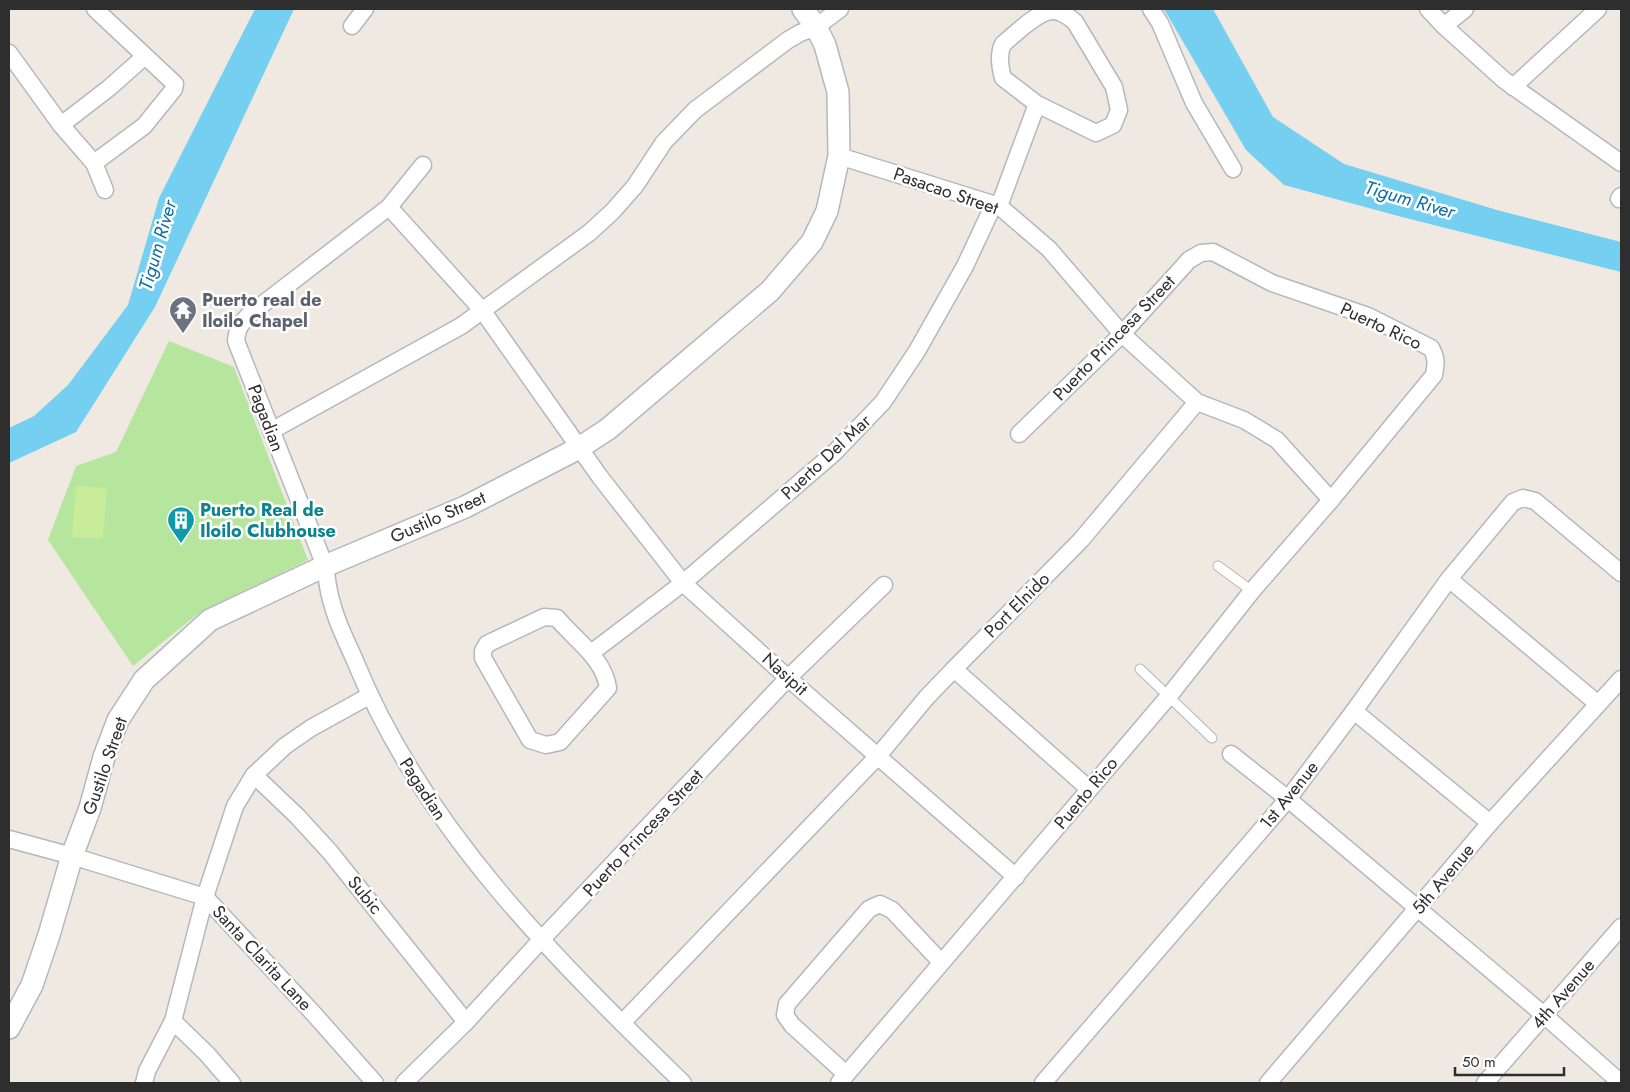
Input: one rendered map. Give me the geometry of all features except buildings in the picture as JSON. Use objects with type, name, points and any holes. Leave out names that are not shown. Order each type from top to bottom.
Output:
[{"type":"street","points":[[94,163],[144,126],[174,89],[175,84],[95,9]]},
{"type":"street","points":[[352,26],[365,9]]},
{"type":"street","name":"Gustilo Street","points":[[9,1028],[32,985],[72,856],[90,808],[104,757],[118,720],[144,680],[210,620],[325,566],[465,507],[579,448],[608,429],[713,341],[770,291],[795,264],[812,242],[827,211],[839,156],[838,92],[826,45],[803,9]]},
{"type":"street","points":[[271,431],[462,326],[589,233],[612,212],[635,186],[664,142],[695,110],[794,36],[816,27],[840,9]]},
{"type":"street","points":[[1151,9],[1160,23],[1194,103],[1233,169]]},
{"type":"street","points":[[1428,9],[1444,26],[1513,87],[1621,163]]},
{"type":"street","points":[[1444,26],[1465,9]]},
{"type":"street","points":[[1513,87],[1598,9]]},
{"type":"street","points":[[1053,11],[1066,14],[1075,22],[1114,87],[1119,110],[1113,125],[1096,133],[1037,104],[1003,78],[1000,49],[1003,44],[1041,14],[1053,11]]},
{"type":"street","points":[[9,53],[61,125],[94,163],[105,190]]},
{"type":"street","points":[[61,125],[109,88],[144,56]]},
{"type":"street","name":"Puerto Del Mar","points":[[591,653],[683,583],[834,453],[883,402],[917,351],[996,205],[1037,104]]},
{"type":"street","name":"Pasacao Street","points":[[839,156],[996,205],[1049,249],[1122,334]]},
{"type":"street","name":"Pagadian","points":[[423,165],[389,207],[250,314],[240,324],[236,332],[236,340],[325,566],[332,604],[369,696],[417,782],[450,830],[541,940],[683,1083]]},
{"type":"street","points":[[389,207],[482,310],[579,448]]},
{"type":"street","name":"Puerto Princesa Street","points":[[1019,434],[1122,334],[1189,260],[1201,253],[1213,252]]},
{"type":"street","name":"Puerto Rico","points":[[842,1079],[1169,696],[1252,591],[1331,500],[1434,375],[1436,356],[1430,348],[1368,316],[1272,283],[1213,252]]},
{"type":"street","points":[[1122,334],[1197,402],[1244,420],[1277,440],[1331,500]]},
{"type":"street","name":"Port Elnido","points":[[622,1023],[878,756],[927,697],[1081,540],[1197,402]]},
{"type":"street","name":"Nasipit","points":[[579,448],[683,583],[788,678],[1016,877]]},
{"type":"street","name":"1st Avenue","points":[[1043,1083],[1288,799],[1449,579],[1513,502],[1523,498],[1535,501],[1621,573]]},
{"type":"street","points":[[1449,579],[1598,704]]},
{"type":"street","name":"Puerto Princesa Street","points":[[404,1083],[466,1022],[788,678],[884,585]]},
{"type":"street","points":[[544,616],[556,618],[591,653],[607,679],[608,688],[560,742],[546,745],[530,740],[483,658],[483,651],[487,644],[544,616]]},
{"type":"street","points":[[954,669],[1089,789]]},
{"type":"street","name":"5th Avenue","points":[[1268,1083],[1490,824],[1621,679]]},
{"type":"street","points":[[144,1083],[147,1071],[173,1021],[205,897],[235,806],[254,775],[286,746],[310,728],[369,696]]},
{"type":"street","points":[[1354,710],[1490,824]]},
{"type":"street","points":[[1231,754],[1288,799],[1544,1015],[1621,1083]]},
{"type":"street","name":"Subic","points":[[254,775],[297,816],[330,852],[466,1022]]},
{"type":"street","name":"Santa Clarita Lane","points":[[9,839],[72,856],[205,897],[313,1013],[374,1083]]},
{"type":"street","points":[[842,1079],[792,1025],[785,1015],[787,1004],[868,909],[880,904],[892,910],[941,962]]},
{"type":"street","name":"4th Avenue","points":[[1485,1083],[1621,927]]},
{"type":"street","points":[[173,1021],[207,1054],[232,1083]]},
{"type":"lane","points":[[1218,566],[1252,591]]},
{"type":"lane","points":[[1140,670],[1212,738]]},
{"type":"green space","points":[[169,341],[234,367],[308,560],[199,613],[133,666],[48,540],[76,466],[116,452]]},
{"type":"green space","points":[[76,486],[107,488],[103,539],[72,537]]},
{"type":"water","name":"Tigum River","points":[[255,9],[294,9],[155,307],[76,432],[9,463],[9,428],[34,416],[68,385],[128,305],[159,198]]},
{"type":"water","name":"Tigum River","points":[[1164,9],[1213,9],[1273,117],[1344,164],[1497,210],[1621,242],[1621,272],[1284,185],[1246,150]]},
{"type":"place","name":"Puerto real de Iloilo Chapel","points":[[183,334]]},
{"type":"place","name":"Puerto Real de Iloilo Clubhouse","points":[[181,544]]}]
